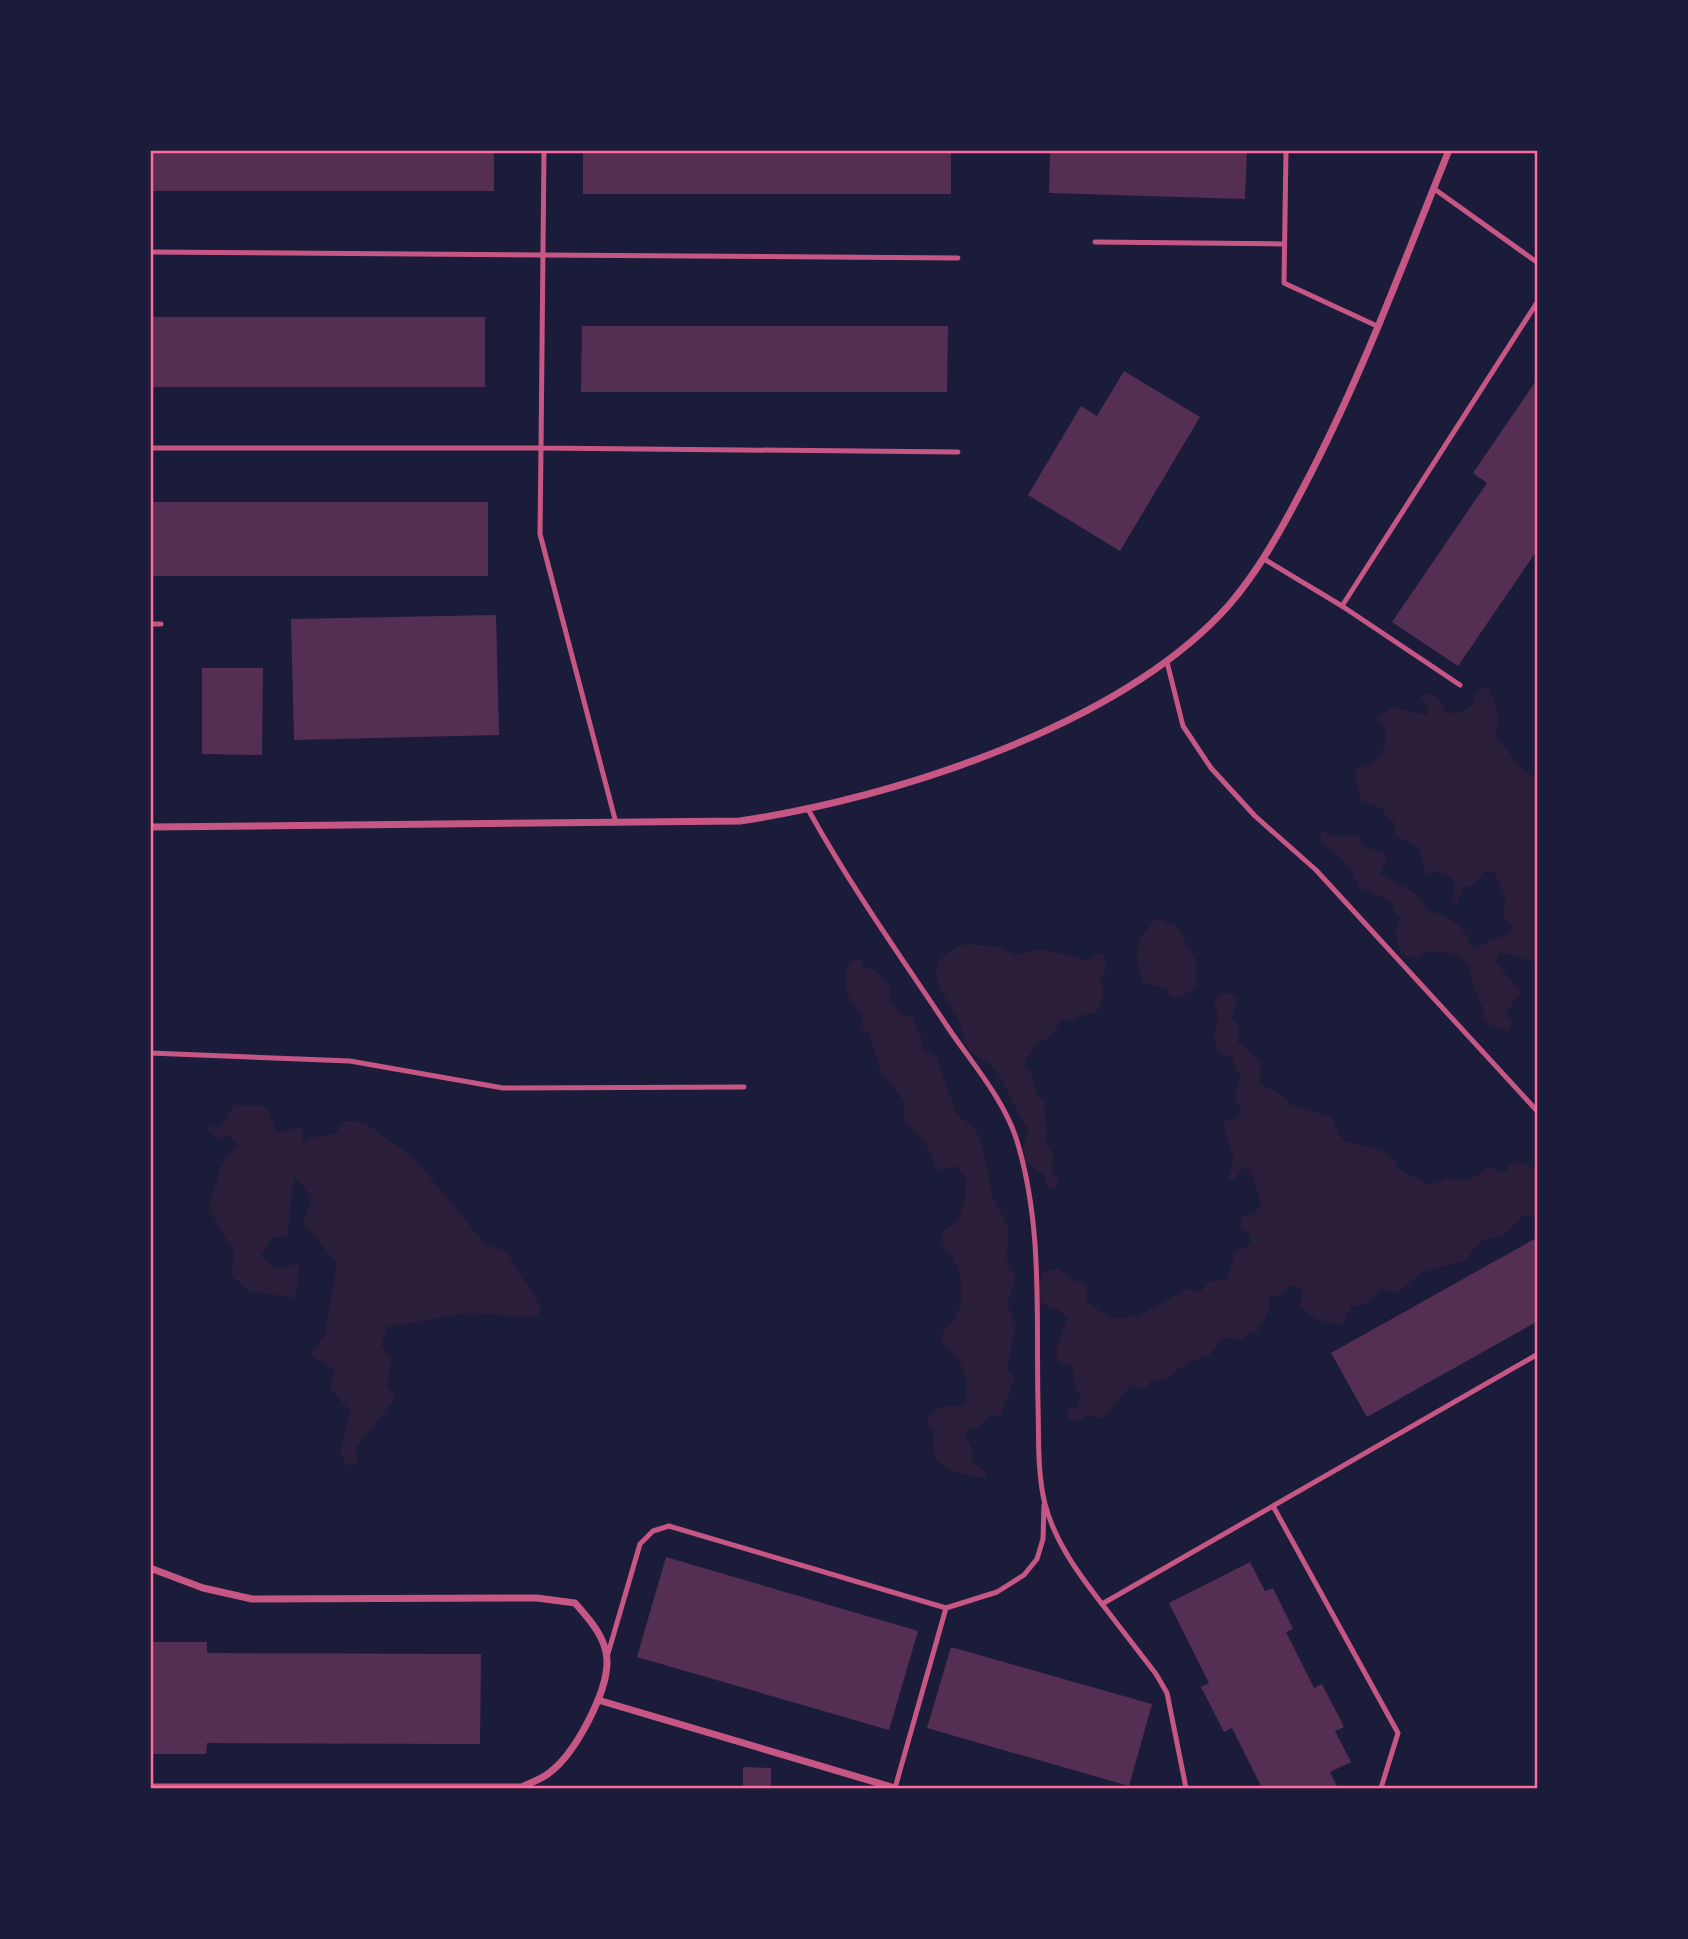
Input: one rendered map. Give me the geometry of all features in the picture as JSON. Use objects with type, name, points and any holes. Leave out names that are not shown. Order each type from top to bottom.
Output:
[{"type":"street","points":[[150,827],[740,821],[809,811],[879,793],[1026,739],[1115,693],[1167,662],[1228,605],[1264,559],[1329,440],[1448,150]]},
{"type":"street","points":[[150,1568],[203,1588],[252,1599],[537,1598],[575,1604],[596,1629],[607,1660],[598,1700],[571,1752],[548,1774],[524,1786]]},
{"type":"street","points":[[598,1700],[895,1788]]},
{"type":"lane","points":[[544,150],[540,534],[616,823]]},
{"type":"lane","points":[[1286,150],[1284,283],[1377,326]]},
{"type":"lane","points":[[1433,188],[1538,263]]},
{"type":"lane","points":[[1095,242],[1284,244]]},
{"type":"lane","points":[[150,253],[958,258]]},
{"type":"lane","points":[[1342,606],[1538,301]]},
{"type":"lane","points":[[150,447],[958,452]]},
{"type":"lane","points":[[1264,559],[1342,606],[1460,685]]},
{"type":"lane","points":[[150,624],[161,624]]},
{"type":"lane","points":[[1167,662],[1183,726],[1211,768],[1255,816],[1316,870],[1538,1112]]},
{"type":"lane","points":[[607,1660],[640,1544],[653,1531],[669,1526],[946,1608],[997,1592],[1024,1576],[1037,1559],[1043,1539],[1035,1238],[1031,1191],[1016,1138],[993,1094],[843,872],[809,811]]},
{"type":"lane","points":[[150,1053],[350,1061],[503,1088],[744,1087]]},
{"type":"lane","points":[[1102,1604],[1538,1354]]},
{"type":"lane","points":[[1044,1502],[1054,1531],[1073,1566],[1156,1674],[1167,1693],[1186,1788]]},
{"type":"lane","points":[[1273,1506],[1398,1733],[1381,1788]]},
{"type":"lane","points":[[895,1788],[946,1608]]},
{"type":"lane","points":[[150,1786],[524,1786]]},
{"type":"shaded area","points":[[1489,687],[1499,716],[1496,737],[1518,764],[1537,778],[1537,966],[1536,962],[1511,954],[1500,954],[1496,962],[1521,992],[1506,1013],[1512,1023],[1509,1032],[1489,1025],[1482,1019],[1484,1009],[1464,961],[1457,956],[1427,951],[1419,959],[1400,954],[1396,934],[1400,919],[1393,909],[1393,903],[1359,887],[1349,866],[1321,841],[1320,830],[1339,837],[1360,837],[1362,846],[1385,854],[1387,858],[1380,874],[1417,894],[1427,910],[1455,922],[1464,932],[1471,947],[1478,949],[1484,943],[1511,933],[1512,924],[1503,918],[1505,897],[1495,873],[1484,872],[1473,886],[1464,887],[1457,903],[1452,902],[1455,885],[1453,878],[1437,872],[1425,874],[1419,847],[1395,836],[1394,822],[1384,814],[1384,809],[1362,801],[1355,779],[1357,768],[1371,764],[1383,750],[1386,729],[1380,725],[1378,716],[1385,714],[1390,706],[1426,715],[1430,708],[1421,698],[1422,693],[1434,694],[1443,703],[1443,710],[1455,715],[1472,705],[1478,690]]},
{"type":"shaded area","points":[[1156,918],[1177,927],[1196,960],[1196,989],[1178,998],[1169,995],[1167,989],[1144,983],[1140,972],[1137,955],[1140,941]]},
{"type":"shaded area","points":[[965,944],[1000,947],[1016,955],[1041,949],[1088,960],[1097,953],[1104,955],[1106,969],[1100,980],[1104,992],[1096,1013],[1079,1016],[1074,1021],[1062,1019],[1049,1038],[1037,1041],[1024,1065],[1031,1072],[1037,1096],[1045,1100],[1045,1141],[1054,1156],[1051,1173],[1059,1181],[1057,1188],[1047,1188],[1044,1175],[1025,1162],[1023,1148],[1028,1128],[996,1071],[968,1048],[961,1024],[936,978],[936,968],[940,960]]},
{"type":"shaded area","points":[[860,958],[863,967],[876,971],[891,988],[889,999],[899,1012],[913,1018],[923,1042],[921,1049],[936,1057],[957,1114],[975,1129],[983,1147],[993,1198],[1008,1228],[1007,1260],[1016,1278],[1007,1304],[1016,1324],[1007,1369],[1015,1378],[1001,1415],[990,1416],[978,1428],[971,1426],[964,1436],[971,1445],[973,1462],[987,1473],[986,1478],[953,1471],[939,1462],[933,1444],[933,1430],[927,1423],[936,1410],[962,1406],[966,1395],[963,1369],[940,1340],[955,1318],[962,1298],[957,1268],[941,1241],[943,1231],[951,1227],[960,1216],[966,1178],[955,1166],[937,1170],[924,1142],[905,1119],[905,1102],[881,1072],[869,1034],[860,1028],[863,1015],[847,991],[849,962]]},
{"type":"shaded area","points":[[1220,993],[1234,994],[1237,999],[1232,1017],[1240,1029],[1237,1041],[1261,1061],[1260,1084],[1283,1095],[1290,1105],[1332,1117],[1343,1141],[1383,1151],[1395,1159],[1396,1168],[1431,1185],[1447,1178],[1468,1181],[1488,1167],[1505,1172],[1513,1161],[1537,1169],[1537,1216],[1524,1215],[1506,1234],[1482,1241],[1464,1261],[1421,1273],[1397,1293],[1381,1289],[1366,1305],[1351,1306],[1344,1323],[1325,1322],[1309,1314],[1299,1305],[1303,1294],[1300,1288],[1291,1285],[1278,1297],[1269,1296],[1269,1311],[1257,1332],[1250,1331],[1243,1340],[1223,1337],[1210,1355],[1187,1363],[1166,1379],[1152,1380],[1145,1388],[1131,1386],[1102,1419],[1088,1415],[1077,1422],[1067,1419],[1067,1409],[1077,1407],[1081,1396],[1075,1387],[1073,1366],[1058,1362],[1057,1344],[1068,1319],[1060,1310],[1042,1304],[1037,1290],[1044,1271],[1059,1268],[1072,1280],[1086,1284],[1087,1302],[1111,1319],[1138,1316],[1187,1289],[1199,1293],[1209,1282],[1228,1279],[1235,1252],[1251,1244],[1251,1236],[1240,1228],[1242,1215],[1254,1215],[1261,1203],[1250,1170],[1243,1168],[1232,1182],[1227,1181],[1234,1158],[1223,1127],[1225,1120],[1236,1119],[1241,1110],[1234,1100],[1240,1077],[1232,1058],[1220,1054],[1213,1039],[1219,1017],[1214,1003]]},
{"type":"shaded area","points":[[233,1105],[266,1106],[277,1133],[303,1126],[303,1147],[306,1139],[337,1133],[342,1121],[364,1122],[415,1159],[486,1245],[506,1251],[541,1307],[538,1317],[469,1313],[387,1327],[381,1345],[392,1359],[387,1386],[396,1398],[356,1447],[358,1465],[348,1466],[340,1455],[350,1411],[330,1389],[335,1370],[310,1355],[325,1334],[337,1264],[303,1222],[312,1197],[294,1177],[287,1237],[271,1238],[261,1256],[274,1269],[300,1263],[296,1298],[249,1291],[230,1275],[234,1252],[209,1209],[220,1168],[237,1144],[228,1135],[216,1140],[206,1127],[221,1127]]},
{"type":"building","points":[[150,150],[494,150],[494,191],[150,191]]},
{"type":"building","points":[[583,150],[951,150],[951,194],[583,194]]},
{"type":"building","points":[[1050,150],[1247,150],[1245,199],[1049,193]]},
{"type":"building","points":[[150,317],[485,317],[485,387],[150,387]]},
{"type":"building","points":[[582,326],[948,326],[947,392],[581,392]]},
{"type":"building","points":[[1124,371],[1200,417],[1120,551],[1028,495],[1081,406],[1097,416]]},
{"type":"building","points":[[1538,378],[1538,549],[1458,666],[1392,622],[1487,483],[1473,473]]},
{"type":"building","points":[[150,502],[488,502],[488,576],[150,576]]},
{"type":"building","points":[[496,615],[499,735],[294,740],[291,619]]},
{"type":"building","points":[[202,668],[263,668],[262,755],[202,754]]},
{"type":"building","points":[[1538,1237],[1538,1321],[1367,1417],[1331,1353]]},
{"type":"building","points":[[666,1557],[918,1631],[889,1730],[637,1657]]},
{"type":"building","points":[[1250,1562],[1265,1591],[1273,1588],[1293,1629],[1286,1632],[1314,1688],[1322,1684],[1344,1727],[1335,1731],[1351,1762],[1330,1772],[1338,1788],[1262,1788],[1232,1728],[1224,1732],[1201,1687],[1209,1683],[1169,1603]]},
{"type":"building","points":[[150,1642],[207,1642],[207,1653],[481,1654],[480,1744],[207,1743],[206,1754],[150,1754]]},
{"type":"building","points":[[951,1647],[1152,1704],[1129,1786],[927,1728]]},
{"type":"building","points":[[743,1767],[771,1768],[771,1788],[743,1788]]}]
